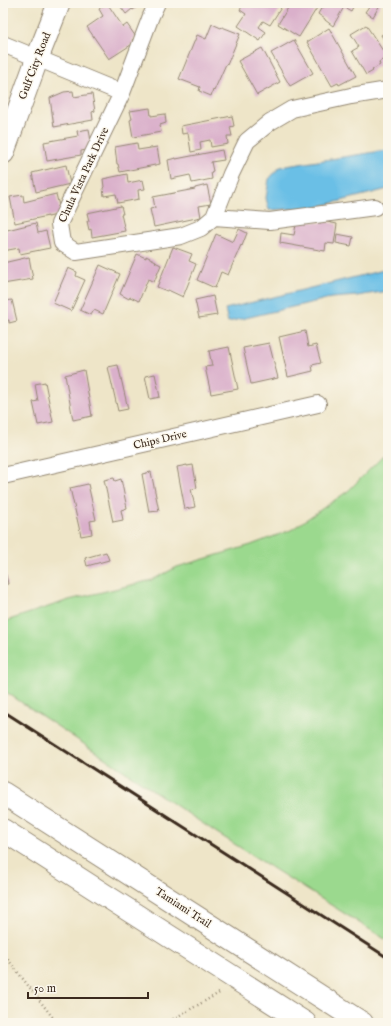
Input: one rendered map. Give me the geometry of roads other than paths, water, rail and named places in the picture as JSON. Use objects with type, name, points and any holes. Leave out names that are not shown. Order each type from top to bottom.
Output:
[{"type":"main road","name":"Gulf City Road","points":[[3,153],[60,3]]},
{"type":"main road","name":"Tamiami Trail","points":[[3,793],[362,1023]]},
{"type":"main road","points":[[3,830],[305,1023]]},
{"type":"street","name":"Chula Vista Park Drive","points":[[159,3],[151,16],[122,93],[59,224],[62,243],[76,252],[181,236],[202,228],[214,217],[231,174],[247,141],[270,122],[292,109],[351,96],[388,90]]},
{"type":"street","points":[[3,44],[122,93]]},
{"type":"street","points":[[214,217],[270,221],[375,207]]},
{"type":"street","name":"Chips Drive","points":[[3,476],[318,404]]},
{"type":"water","points":[[388,150],[388,189],[313,208],[269,210],[266,198],[269,179],[280,167]]},
{"type":"water","points":[[388,269],[388,291],[331,298],[228,322],[225,309]]},
{"type":"railway","points":[[3,711],[388,958]]}]
